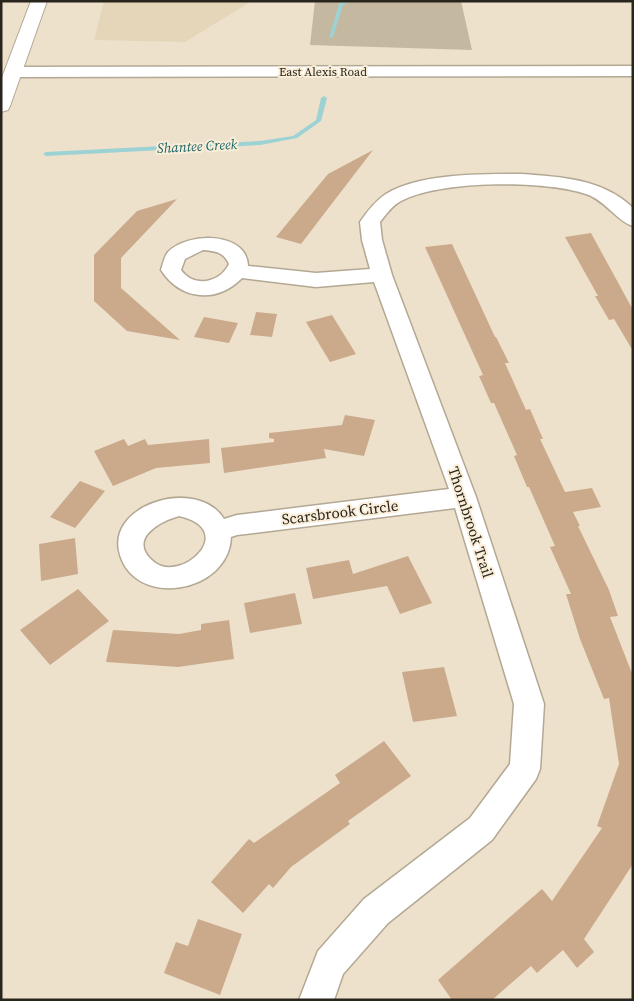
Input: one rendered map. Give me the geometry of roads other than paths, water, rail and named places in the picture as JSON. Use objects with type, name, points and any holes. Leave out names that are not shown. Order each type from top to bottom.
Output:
[{"type":"highway","points":[[1,106],[39,1]]},
{"type":"street","name":"East Alexis Road","points":[[14,72],[633,71]]},
{"type":"street","name":"Thornbrook Trail","points":[[316,1000],[330,963],[376,911],[481,829],[525,769],[529,704],[464,497],[382,275],[372,240],[370,222],[380,209],[395,197],[410,191],[426,186],[484,180],[540,180],[574,184],[596,191],[620,206],[633,220]]},
{"type":"street","points":[[238,271],[316,280],[382,275]]},
{"type":"street","name":"Scarsbrook Circle","points":[[217,530],[237,525],[464,497]]},
{"type":"waterway","name":"Shantee Creek","points":[[331,37],[341,4],[347,1]]},
{"type":"waterway","name":"Shantee Creek","points":[[46,154],[260,143],[295,137],[318,121],[324,98]]}]
